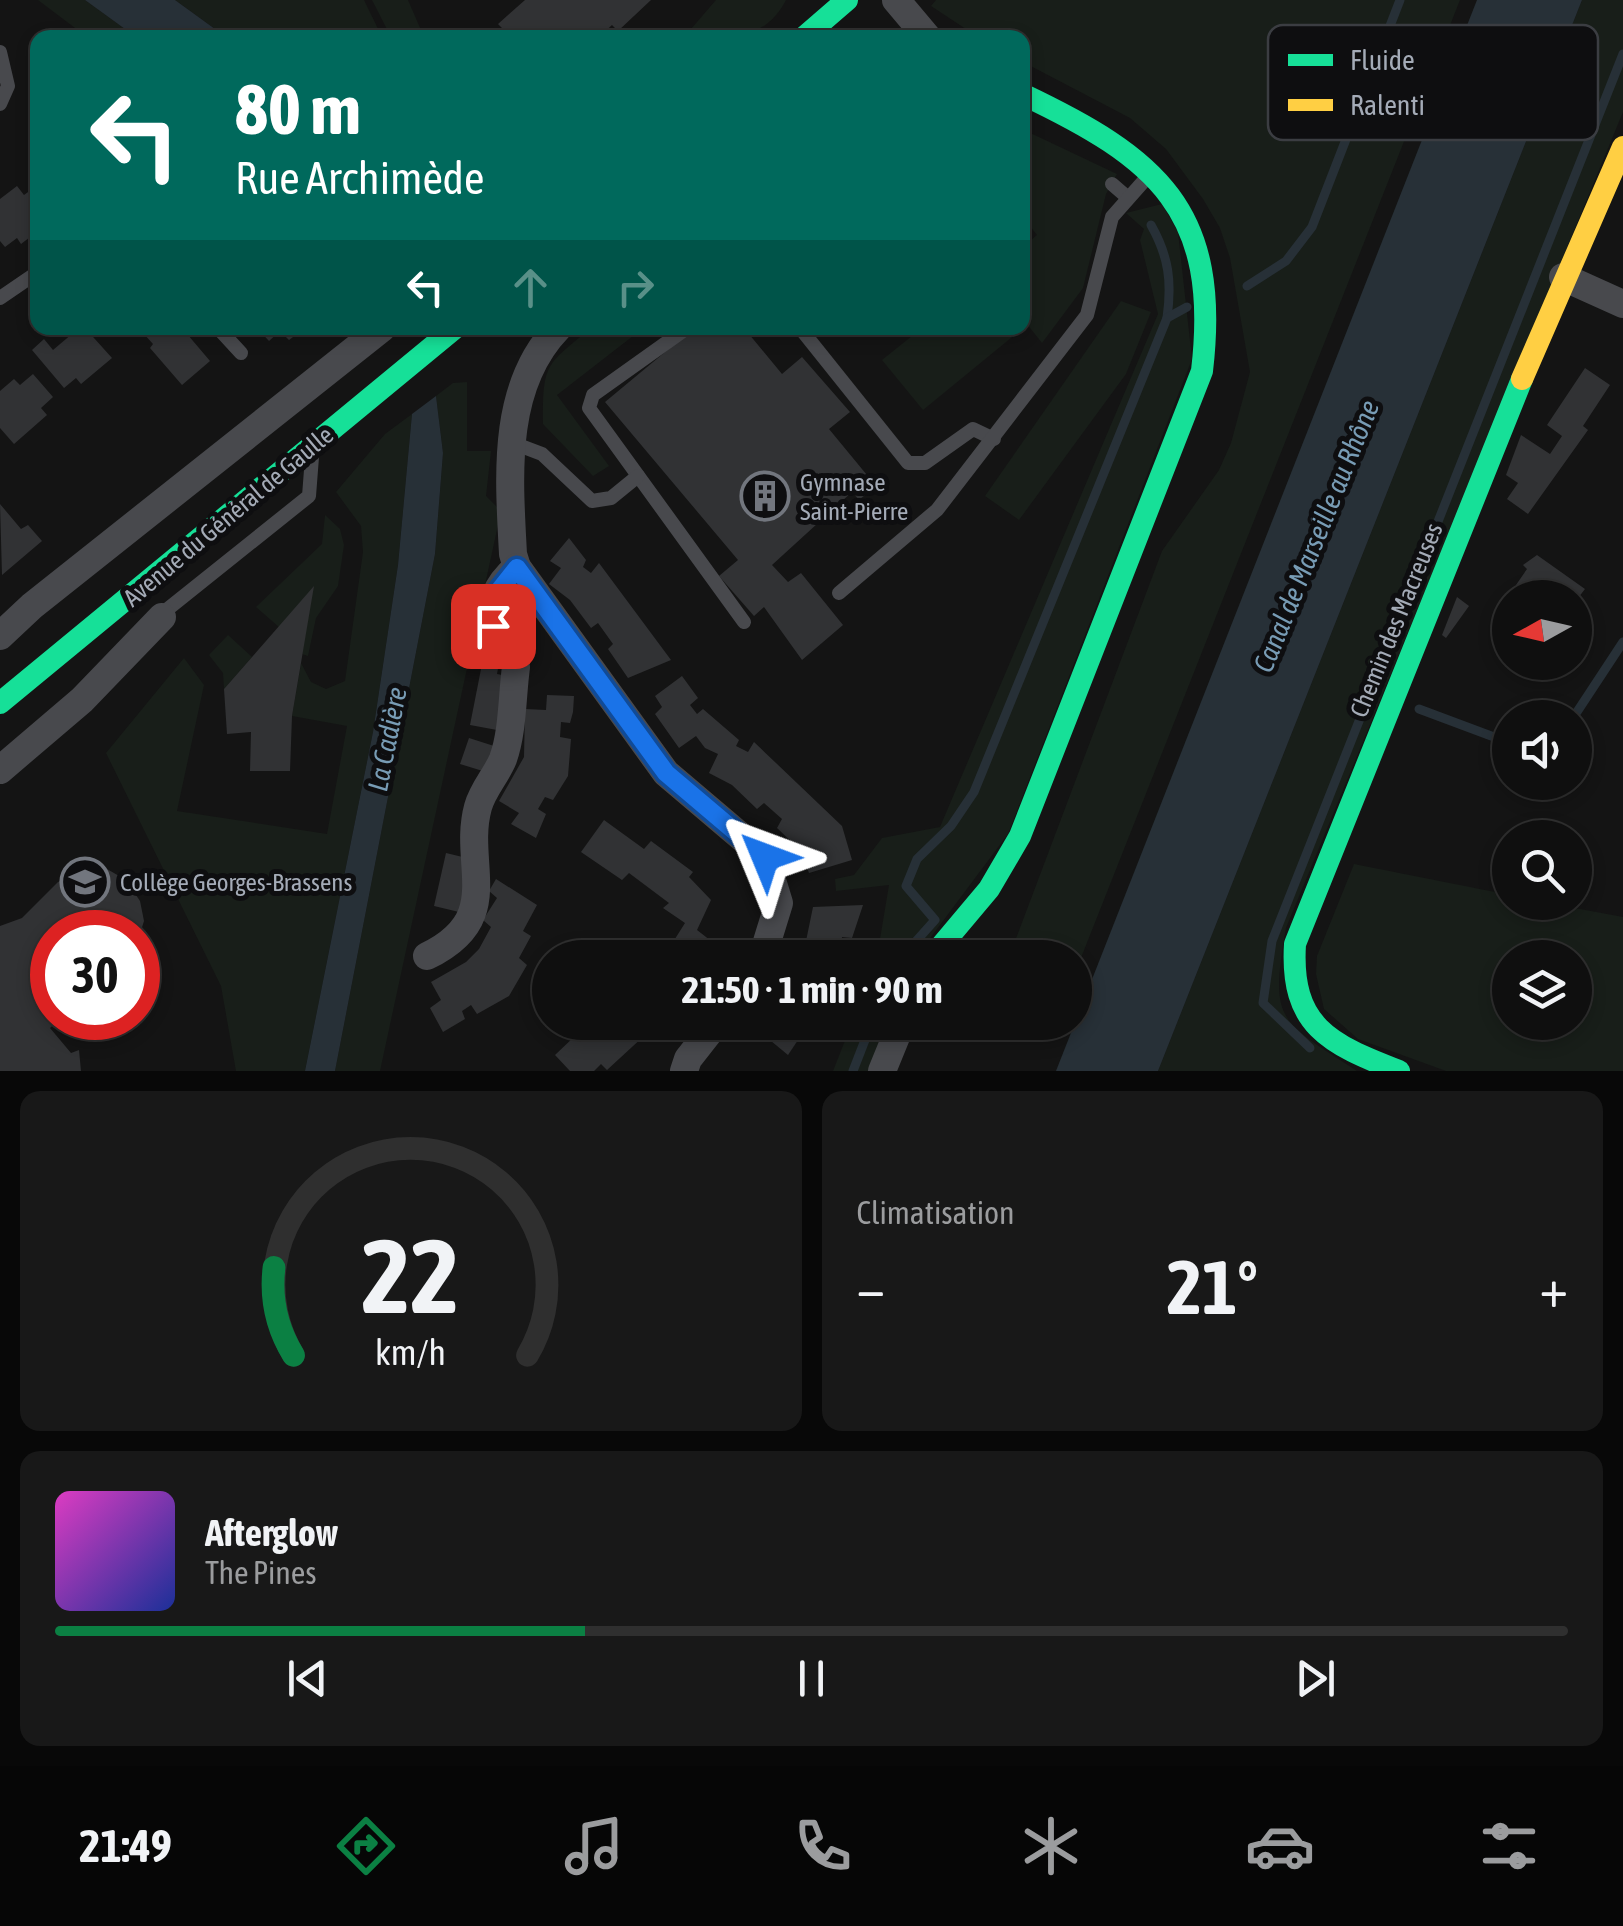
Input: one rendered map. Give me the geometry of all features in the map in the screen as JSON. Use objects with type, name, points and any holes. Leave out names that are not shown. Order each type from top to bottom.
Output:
[{"type":"street","points":[[812,30],[847,0]]},
{"type":"street","points":[[896,0],[915,30]]},
{"type":"street","points":[[947,940],[989,889],[1020,836],[1202,371],[1208,315],[1201,261],[1178,208],[1152,172],[1100,132],[1030,98]]},
{"type":"street","name":"Chemin des Macreuses","points":[[1399,1071],[1336,1045],[1310,1023],[1296,993],[1295,944],[1563,278],[1623,147]]},
{"type":"street","points":[[1563,278],[1623,304]]},
{"type":"street","name":"Avenue du Général de Gaulle","points":[[0,636],[32,606],[371,335]]},
{"type":"street","name":"Avenue du Général de Gaulle","points":[[0,704],[313,447],[377,387],[445,335]]},
{"type":"street","points":[[553,335],[526,373],[515,400],[512,542],[517,568],[666,773],[765,857],[779,903],[768,940]]},
{"type":"street","points":[[428,956],[458,935],[477,893],[476,819],[484,790],[504,754],[516,667],[514,655],[497,636],[491,614],[500,585],[517,568]]},
{"type":"street","points":[[0,770],[82,700],[162,618]]},
{"type":"street","points":[[684,1071],[703,1040]]},
{"type":"street","points":[[882,1071],[895,1040]]},
{"type":"lane","points":[[0,52],[8,86],[0,104]]},
{"type":"lane","points":[[839,593],[937,510],[1087,315],[1112,217],[1152,172]]},
{"type":"lane","points":[[1112,184],[1128,198]]},
{"type":"lane","points":[[0,298],[30,277]]},
{"type":"lane","points":[[224,335],[241,353]]},
{"type":"lane","points":[[678,335],[590,400],[589,408],[744,622]]},
{"type":"lane","points":[[806,335],[908,463],[925,463],[973,429],[982,429],[994,439]]},
{"type":"lane","points":[[513,442],[542,454],[592,501],[611,498],[638,476]]},
{"type":"lane","points":[[128,598],[162,618],[309,496],[313,447]]},
{"type":"shaded area","points":[[38,0],[85,0],[126,30],[78,30]]},
{"type":"shaded area","points":[[175,0],[364,0],[379,30],[216,30]]},
{"type":"shaded area","points":[[372,0],[408,0],[421,30],[387,30]]},
{"type":"shaded area","points":[[716,0],[786,0],[777,14],[757,30],[690,30]]},
{"type":"shaded area","points":[[936,0],[1460,0],[1450,25],[1268,25],[1268,140],[1405,140],[1088,940],[1015,940],[1162,551],[1219,470],[1231,443],[1250,372],[1230,258],[1220,228],[1166,149],[1130,118],[1030,66],[1030,30],[967,30],[931,6]]},
{"type":"shaded area","points":[[1582,0],[1623,0],[1623,112],[1286,928],[1279,984],[1286,1016],[1311,1041],[1357,1071],[1158,1071],[1527,140],[1598,140],[1598,25],[1572,25]]},
{"type":"shaded area","points":[[1030,133],[1117,174],[1106,194],[1083,288],[1042,343],[1030,328],[1030,241],[1037,235],[1030,226]]},
{"type":"shaded area","points":[[1162,204],[1178,232],[1192,359],[1008,834],[929,940],[880,940],[889,885],[836,891],[835,879],[854,875],[882,838],[940,827],[1158,314],[1140,240],[1144,229],[1126,213]]},
{"type":"shaded area","points":[[1121,301],[1151,312],[1126,374],[1019,520],[985,496]]},
{"type":"shaded area","points":[[582,335],[633,336],[557,395],[609,466],[593,476],[543,424],[546,377],[564,350]]},
{"type":"shaded area","points":[[913,335],[1015,335],[923,410],[882,360]]},
{"type":"shaded area","points":[[467,382],[467,451],[491,451],[486,496],[501,511],[380,1071],[335,1071],[435,554],[443,453],[436,396],[453,383]]},
{"type":"shaded area","points":[[412,414],[398,565],[373,732],[305,1071],[236,1071],[221,986],[106,753],[184,658],[204,685],[177,811],[327,834],[347,726],[292,716],[301,663],[311,682],[326,689],[345,681],[363,552],[361,526],[336,492],[385,434]]},
{"type":"shaded area","points":[[325,515],[340,529],[344,545],[338,586],[316,618],[308,656],[302,654],[313,588],[279,627],[256,607],[322,544]]},
{"type":"shaded area","points":[[228,635],[252,657],[224,689],[223,673],[209,655]]},
{"type":"shaded area","points":[[1354,864],[1492,891],[1492,920],[1592,920],[1592,911],[1623,917],[1623,1071],[1446,1071],[1358,1039],[1324,1009],[1316,974],[1317,956]]},
{"type":"shaded area","points":[[845,1040],[881,1040],[869,1071],[833,1071]]},
{"type":"water","points":[[85,0],[175,0],[216,30],[126,30]]},
{"type":"water","name":"Canal de Marseille au Rhône","points":[[1477,0],[1582,0],[1572,25],[1467,25]]},
{"type":"water","name":"Canal de Marseille au Rhône","points":[[1422,140],[1527,140],[1158,1071],[1056,1071],[1068,1040],[1092,1040],[1092,979]]},
{"type":"water","name":"La Cadière","points":[[436,396],[443,453],[435,554],[335,1071],[305,1071],[373,732],[398,565],[412,414]]},
{"type":"building","points":[[525,0],[651,0],[619,30],[612,25],[607,30],[504,30],[498,24]]},
{"type":"building","points":[[17,186],[24,195],[30,191],[30,237],[21,244],[17,238],[5,247],[0,241],[0,199]]},
{"type":"building","points":[[71,335],[91,335],[112,358],[81,384],[76,378],[64,388],[32,350],[44,339],[53,350]]},
{"type":"building","points":[[145,335],[188,335],[210,361],[182,385],[150,348],[153,344]]},
{"type":"building","name":"Gymnase Saint-Pierre","points":[[686,335],[750,335],[782,374],[802,357],[850,412],[829,429],[876,486],[859,500],[852,492],[772,565],[788,582],[801,573],[843,625],[802,660],[764,607],[754,616],[719,576],[738,560],[605,402]]},
{"type":"building","points":[[1585,368],[1610,385],[1583,426],[1588,430],[1528,514],[1507,499],[1518,483],[1506,475],[1521,435],[1550,454],[1562,436],[1547,425]]},
{"type":"building","points":[[33,374],[53,397],[41,408],[47,415],[14,444],[0,428],[0,391],[14,379],[20,385]]},
{"type":"building","points":[[0,504],[21,529],[28,525],[42,541],[2,575]]},
{"type":"building","points":[[569,538],[586,560],[583,567],[591,573],[599,563],[671,660],[628,678],[608,649],[613,644],[598,623],[591,628],[570,600],[549,584],[561,568],[550,561]]},
{"type":"building","points":[[1537,555],[1572,580],[1519,580],[1527,569],[1523,565]]},
{"type":"building","points":[[314,586],[292,716],[290,771],[250,771],[251,732],[227,734],[224,689]]},
{"type":"building","points":[[1457,597],[1469,606],[1446,638],[1442,635]]},
{"type":"building","points":[[483,659],[499,663],[497,674],[507,676],[497,730],[470,725]]},
{"type":"building","points":[[682,676],[698,698],[690,705],[697,714],[703,709],[739,740],[736,746],[748,752],[754,742],[842,826],[852,860],[809,873],[801,851],[777,828],[782,819],[764,803],[757,809],[732,785],[709,773],[718,754],[705,748],[696,736],[679,748],[655,714],[662,707],[655,696]]},
{"type":"building","points":[[547,695],[574,696],[570,723],[561,722],[560,737],[571,739],[568,776],[553,800],[545,797],[538,809],[546,814],[536,838],[511,824],[519,813],[499,801],[524,757],[525,709],[546,710]]},
{"type":"building","points":[[469,738],[494,746],[486,772],[460,764]]},
{"type":"building","points":[[604,820],[644,849],[651,841],[693,872],[689,877],[711,900],[697,930],[710,940],[674,940],[685,923],[663,908],[669,903],[629,873],[622,880],[581,852]]},
{"type":"building","points":[[446,853],[471,859],[459,912],[434,906]]},
{"type":"building","points":[[89,868],[107,869],[126,880],[142,910],[30,910],[58,882]]},
{"type":"building","points":[[496,879],[537,905],[523,931],[531,936],[519,958],[527,965],[509,996],[477,1014],[471,1005],[462,1011],[465,1019],[443,1032],[430,1008],[441,1000],[431,982],[466,962],[479,949],[491,927],[483,920],[497,898],[489,891]]},
{"type":"building","points":[[863,905],[852,938],[842,940],[806,940],[813,907]]},
{"type":"building","points":[[30,910],[30,1040],[60,1040],[71,1053],[79,1050],[81,1071],[0,1071],[0,926],[22,918]]},
{"type":"building","points":[[571,1040],[640,1040],[607,1070],[601,1064],[594,1071],[570,1071],[555,1055]]},
{"type":"building","points":[[770,1040],[798,1040],[788,1055]]},
{"type":"waterway","points":[[1390,25],[1400,0]]},
{"type":"waterway","points":[[1598,117],[1623,54]]},
{"type":"waterway","points":[[1247,286],[1286,261],[1312,227],[1346,140]]},
{"type":"waterway","points":[[1310,1048],[1263,1003],[1272,941],[1589,140]]},
{"type":"waterway","points":[[1151,225],[1168,270],[1167,318]]},
{"type":"waterway","points":[[917,940],[935,920],[906,886],[917,859],[951,826],[974,792],[1167,318],[1187,307]]},
{"type":"waterway","points":[[1585,700],[1623,642]]},
{"type":"waterway","points":[[1419,709],[1492,736]]},
{"type":"waterway","points":[[853,1071],[865,1040]]},
{"type":"traffic: fast","points":[[812,30],[847,0]]},
{"type":"traffic: fast","points":[[946,940],[989,889],[1020,836],[1202,371],[1205,315],[1201,269],[1189,229],[1170,196],[1143,167],[1110,142],[1030,98]]},
{"type":"traffic: fast","points":[[0,703],[447,335]]},
{"type":"traffic: fast","points":[[1399,1071],[1334,1041],[1319,1028],[1299,995],[1295,944],[1522,379]]},
{"type":"traffic: slow","points":[[1522,379],[1623,147]]},
{"type":"place","name":"Gymnase Saint-Pierre","points":[[765,496]]},
{"type":"place","name":"Collège Georges-Brassens","points":[[85,882]]},
{"type":"route","points":[[493,626],[494,597],[517,568],[666,773],[729,822],[765,857]]}]
